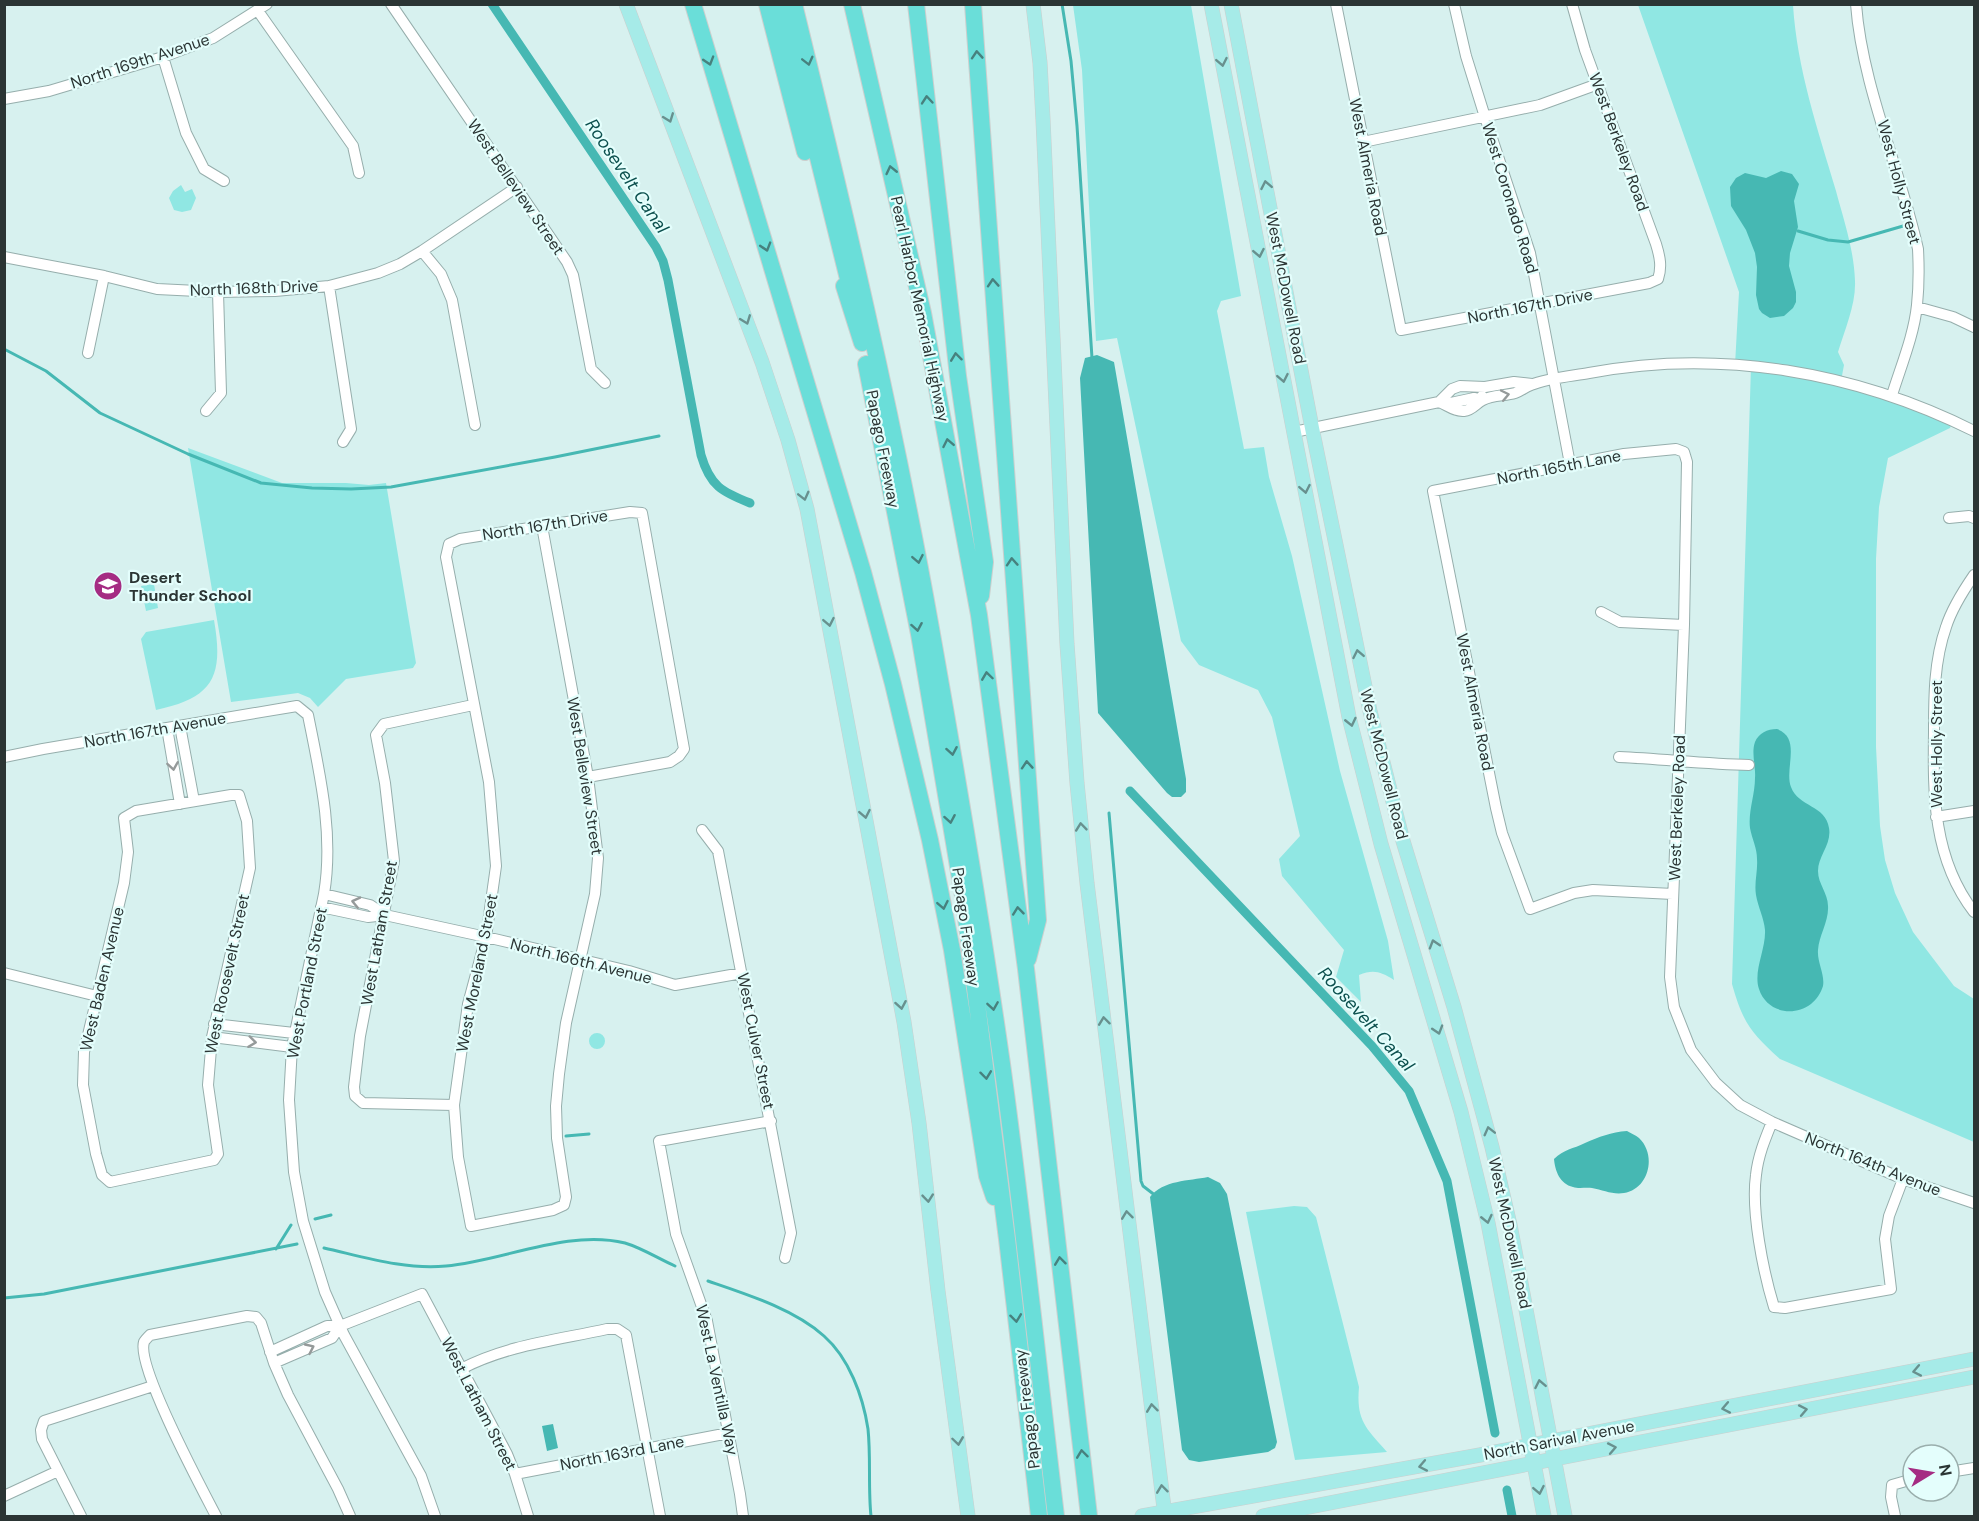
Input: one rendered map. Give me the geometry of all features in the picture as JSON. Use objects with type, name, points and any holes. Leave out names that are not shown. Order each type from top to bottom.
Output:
[{"type":"highway","points":[[693,4],[863,572],[896,693],[930,840],[958,985],[987,1176],[1007,1239]]},
{"type":"highway","points":[[767,4],[819,207],[862,343]]},
{"type":"highway","points":[[780,4],[862,343]]},
{"type":"highway","points":[[794,4],[855,257],[932,633],[972,867],[1002,1067],[1056,1516]]},
{"type":"highway","name":"Pearl Harbor Memorial Highway","points":[[852,4],[923,313],[979,615]]},
{"type":"highway","points":[[916,4],[958,376],[985,562],[979,615],[1026,969],[1089,1515]]},
{"type":"highway","points":[[973,4],[1038,920],[1026,969]]},
{"type":"highway","name":"Papago Freeway","points":[[862,343],[916,622],[964,902],[1007,1239],[1039,1516]]},
{"type":"main road","points":[[626,4],[762,362],[788,440],[807,510],[904,1022],[922,1146],[968,1516]]},
{"type":"main road","points":[[1033,4],[1043,120],[1067,644],[1075,763],[1087,883],[1164,1514]]},
{"type":"main road","name":"West McDowell Road","points":[[1211,4],[1352,728],[1387,866],[1461,1112],[1490,1234],[1544,1516]]},
{"type":"main road","name":"West McDowell Road","points":[[1231,4],[1312,428],[1370,711],[1408,860],[1476,1082],[1501,1183],[1565,1516]]},
{"type":"main road","name":"North Sarival Avenue","points":[[1142,1516],[1164,1514],[1530,1446],[1974,1359]]},
{"type":"main road","name":"North Sarival Avenue","points":[[1263,1516],[1974,1377]]},
{"type":"street","name":"West Belleview Street","points":[[391,4],[567,262],[573,275],[591,369],[605,383]]},
{"type":"street","name":"West Almeria Road","points":[[1335,4],[1401,330]]},
{"type":"street","name":"West Coronado Road","points":[[1454,4],[1485,117],[1530,253],[1570,464]]},
{"type":"street","name":"West Berkeley Road","points":[[1572,4],[1598,84],[1656,244],[1661,270],[1658,279]]},
{"type":"street","name":"West Holly Street","points":[[1856,4],[1866,68],[1912,223],[1917,249],[1919,275],[1917,307],[1892,395]]},
{"type":"street","points":[[263,8],[353,146],[359,173]]},
{"type":"street","name":"North 169th Avenue","points":[[4,99],[49,91],[163,57],[213,38],[263,8]]},
{"type":"street","points":[[163,57],[186,132],[204,169],[224,181]]},
{"type":"street","points":[[1363,142],[1540,105],[1598,84]]},
{"type":"street","name":"North 168th Drive","points":[[4,257],[104,276],[157,289],[218,292],[275,291],[329,286],[378,273],[422,251],[517,187]]},
{"type":"street","points":[[422,251],[441,274],[452,300],[475,425]]},
{"type":"street","points":[[88,353],[104,276]]},
{"type":"street","name":"North 167th Drive","points":[[1401,330],[1649,283],[1658,279]]},
{"type":"street","points":[[329,286],[351,429],[343,442]]},
{"type":"street","points":[[206,411],[221,393],[218,292]]},
{"type":"street","points":[[1917,307],[1953,317],[1974,327]]},
{"type":"street","points":[[1442,403],[1452,389],[1460,386],[1470,385],[1480,388],[1514,382],[1532,384],[1592,372],[1644,366],[1735,364],[1813,375],[1892,395],[1974,431]]},
{"type":"street","points":[[1294,432],[1442,403],[1474,398],[1483,400],[1517,393],[1532,384]]},
{"type":"street","points":[[1480,388],[1483,400]]},
{"type":"street","name":"North 165th Lane","points":[[1433,491],[1638,453],[1676,450],[1684,452]]},
{"type":"street","name":"West Berkeley Road","points":[[1684,452],[1687,462],[1683,625],[1670,977],[1674,1007],[1683,1034],[1701,1065],[1728,1096],[1772,1122]]},
{"type":"street","name":"West Almeria Road","points":[[1433,491],[1496,808],[1502,833],[1530,909],[1574,893],[1593,890],[1673,894]]},
{"type":"street","name":"North 167th Drive","points":[[449,544],[460,539],[630,512],[642,513],[684,749],[680,756],[670,762],[588,777]]},
{"type":"street","points":[[1949,518],[1969,516],[1974,518]]},
{"type":"street","name":"West Belleview Street","points":[[471,1226],[553,1210],[564,1205],[566,1197],[557,1138],[556,1106],[563,1042],[594,894],[598,858],[588,777],[542,526]]},
{"type":"street","name":"West Moreland Street","points":[[449,544],[446,557],[489,782],[496,866],[486,937],[468,1004],[454,1105],[458,1156],[471,1226]]},
{"type":"street","name":"West Holly Street","points":[[1974,575],[1963,591],[1946,626],[1936,669],[1934,745],[1936,817],[1944,852],[1954,879],[1974,912]]},
{"type":"street","points":[[1601,612],[1620,622],[1683,625]]},
{"type":"street","name":"West Latham Street","points":[[454,1105],[363,1103],[355,1096],[354,1087],[360,1036],[394,861],[385,783],[376,735],[384,724],[473,705]]},
{"type":"street","name":"North 167th Avenue","points":[[4,758],[43,748],[297,706],[304,711]]},
{"type":"street","name":"West Portland Street","points":[[304,711],[311,730],[327,824],[327,872],[292,1047],[290,1100],[294,1172],[303,1221],[325,1292],[340,1326],[421,1476],[435,1516]]},
{"type":"street","points":[[167,728],[180,804],[194,801],[180,726]]},
{"type":"street","points":[[1619,757],[1678,760],[1693,764],[1749,765]]},
{"type":"street","name":"West Roosevelt Street","points":[[194,801],[239,795],[247,821],[250,868],[212,1037],[208,1085],[218,1154]]},
{"type":"street","name":"West Baden Avenue","points":[[180,804],[136,812],[124,818],[127,862],[84,1052],[83,1085],[102,1175],[110,1182],[214,1160],[218,1154]]},
{"type":"street","points":[[1936,817],[1974,811]]},
{"type":"street","name":"West Culver Street","points":[[702,830],[718,851],[771,1120],[791,1233],[785,1257]]},
{"type":"street","name":"North 166th Avenue","points":[[324,894],[370,905],[385,915]]},
{"type":"street","name":"North 166th Avenue","points":[[321,907],[368,917],[385,915],[486,937],[580,959],[675,985],[742,973]]},
{"type":"street","points":[[4,973],[97,996]]},
{"type":"street","points":[[214,1024],[294,1033]]},
{"type":"street","points":[[212,1037],[292,1047]]},
{"type":"street","name":"West La Ventilla Way","points":[[743,1516],[707,1321],[676,1234],[659,1142],[771,1120]]},
{"type":"street","points":[[1772,1122],[1758,1160],[1754,1190],[1756,1219],[1774,1307],[1785,1308],[1891,1289],[1885,1239],[1889,1216],[1903,1179]]},
{"type":"street","name":"North 164th Avenue","points":[[1772,1122],[1903,1179],[1974,1203]]},
{"type":"street","name":"West Latham Street","points":[[340,1326],[422,1294],[515,1474],[528,1516]]},
{"type":"street","points":[[216,1516],[153,1386],[144,1341],[150,1335],[247,1316],[256,1317],[261,1323],[274,1364],[350,1516]]},
{"type":"street","points":[[270,1352],[327,1326],[340,1326]]},
{"type":"street","points":[[274,1364],[332,1338],[340,1326]]},
{"type":"street","points":[[461,1369],[489,1355],[517,1347],[607,1329],[617,1329],[626,1335],[660,1516]]},
{"type":"street","points":[[81,1516],[42,1439],[41,1430],[44,1421],[153,1386]]},
{"type":"street","name":"North 163rd Lane","points":[[515,1474],[729,1433]]},
{"type":"street","points":[[4,1496],[58,1471]]},
{"type":"street","points":[[1895,1516],[1891,1497],[1892,1485],[1901,1482]]},
{"type":"shaded area","points":[[1073,5],[1191,5],[1241,296],[1221,301],[1217,311],[1244,449],[1264,447],[1269,477],[1292,556],[1340,771],[1388,941],[1394,980],[1377,972],[1359,975],[1361,1002],[1336,977],[1344,950],[1282,876],[1279,859],[1300,836],[1272,717],[1258,690],[1199,665],[1181,641],[1117,338],[1096,341],[1082,70]]},
{"type":"shaded area","points":[[1638,5],[1793,5],[1804,76],[1851,247],[1854,269],[1854,299],[1838,352],[1844,365],[1841,381],[1953,420],[1950,428],[1888,458],[1879,507],[1876,559],[1876,747],[1880,826],[1885,860],[1895,893],[1913,932],[1954,986],[1974,999],[1974,1142],[1780,1059],[1749,1026],[1740,1009],[1732,984],[1751,366],[1735,365],[1739,292]]},
{"type":"shaded area","points":[[1781,171],[1792,174],[1799,184],[1794,201],[1798,227],[1790,253],[1789,266],[1796,292],[1796,302],[1784,316],[1770,318],[1759,309],[1756,295],[1755,253],[1746,230],[1731,206],[1730,187],[1736,178],[1745,173],[1766,178]]},
{"type":"shaded area","points":[[181,185],[185,192],[192,189],[196,198],[191,210],[182,212],[174,210],[169,198],[173,191]]},
{"type":"shaded area","points":[[1097,355],[1114,362],[1186,779],[1186,792],[1181,797],[1172,797],[1167,793],[1098,713],[1080,378],[1085,358]]},
{"type":"shaded area","points":[[188,448],[282,483],[369,485],[386,483],[416,663],[413,668],[346,679],[318,707],[310,698],[298,693],[231,702]]},
{"type":"shaded area","points":[[154,584],[158,608],[146,611],[141,586]]},
{"type":"shaded area","points":[[214,620],[217,656],[210,682],[191,699],[156,710],[141,639],[146,632]]},
{"type":"shaded area","points":[[1777,729],[1789,739],[1791,747],[1789,780],[1791,787],[1799,799],[1823,815],[1829,828],[1827,845],[1818,871],[1828,906],[1818,950],[1823,986],[1811,1004],[1796,1011],[1780,1010],[1767,1003],[1762,997],[1758,982],[1765,930],[1756,895],[1757,855],[1750,828],[1755,784],[1753,751],[1759,736],[1764,732]]},
{"type":"shaded area","points":[[594,1033],[600,1033],[605,1041],[603,1047],[594,1049],[589,1044],[589,1038]]},
{"type":"shaded area","points":[[1627,1131],[1639,1138],[1645,1145],[1649,1162],[1644,1178],[1633,1190],[1616,1193],[1592,1188],[1575,1188],[1562,1180],[1557,1172],[1554,1159],[1565,1151],[1600,1137]]},
{"type":"shaded area","points":[[1208,1177],[1220,1183],[1227,1194],[1277,1442],[1275,1448],[1268,1452],[1199,1462],[1189,1460],[1182,1450],[1150,1197],[1155,1191],[1169,1184]]},
{"type":"shaded area","points":[[1294,1206],[1307,1207],[1316,1217],[1359,1387],[1358,1399],[1361,1416],[1368,1430],[1387,1452],[1295,1460],[1246,1212]]},
{"type":"shaded area","points":[[553,1424],[558,1448],[547,1451],[542,1426]]},
{"type":"waterway","name":"Roosevelt Canal","points":[[492,4],[656,247],[668,280],[705,466],[718,486],[750,503]]},
{"type":"waterway","points":[[1062,4],[1071,61],[1077,126],[1092,358]]},
{"type":"waterway","points":[[1798,231],[1828,240],[1848,242],[1910,224]]},
{"type":"waterway","points":[[4,349],[46,371],[100,413],[188,454],[261,483],[312,488],[391,487],[659,436]]},
{"type":"waterway","name":"Roosevelt Canal","points":[[1130,791],[1372,1046],[1409,1091],[1447,1181],[1495,1433]]},
{"type":"waterway","points":[[1109,813],[1141,1181],[1143,1186],[1156,1196]]},
{"type":"waterway","points":[[566,1136],[589,1134]]},
{"type":"waterway","points":[[315,1219],[331,1215]]},
{"type":"waterway","points":[[276,1249],[291,1225]]},
{"type":"waterway","points":[[324,1248],[385,1262],[431,1267],[468,1263],[558,1243],[603,1240],[631,1245],[675,1266]]},
{"type":"waterway","points":[[4,1298],[44,1294],[297,1244]]},
{"type":"waterway","points":[[708,1281],[769,1303],[799,1318],[824,1336],[841,1355],[854,1378],[866,1416],[871,1516]]},
{"type":"waterway","name":"Roosevelt Canal","points":[[1507,1490],[1512,1516]]},
{"type":"place","name":"Desert Thunder School","points":[[108,586]]}]
